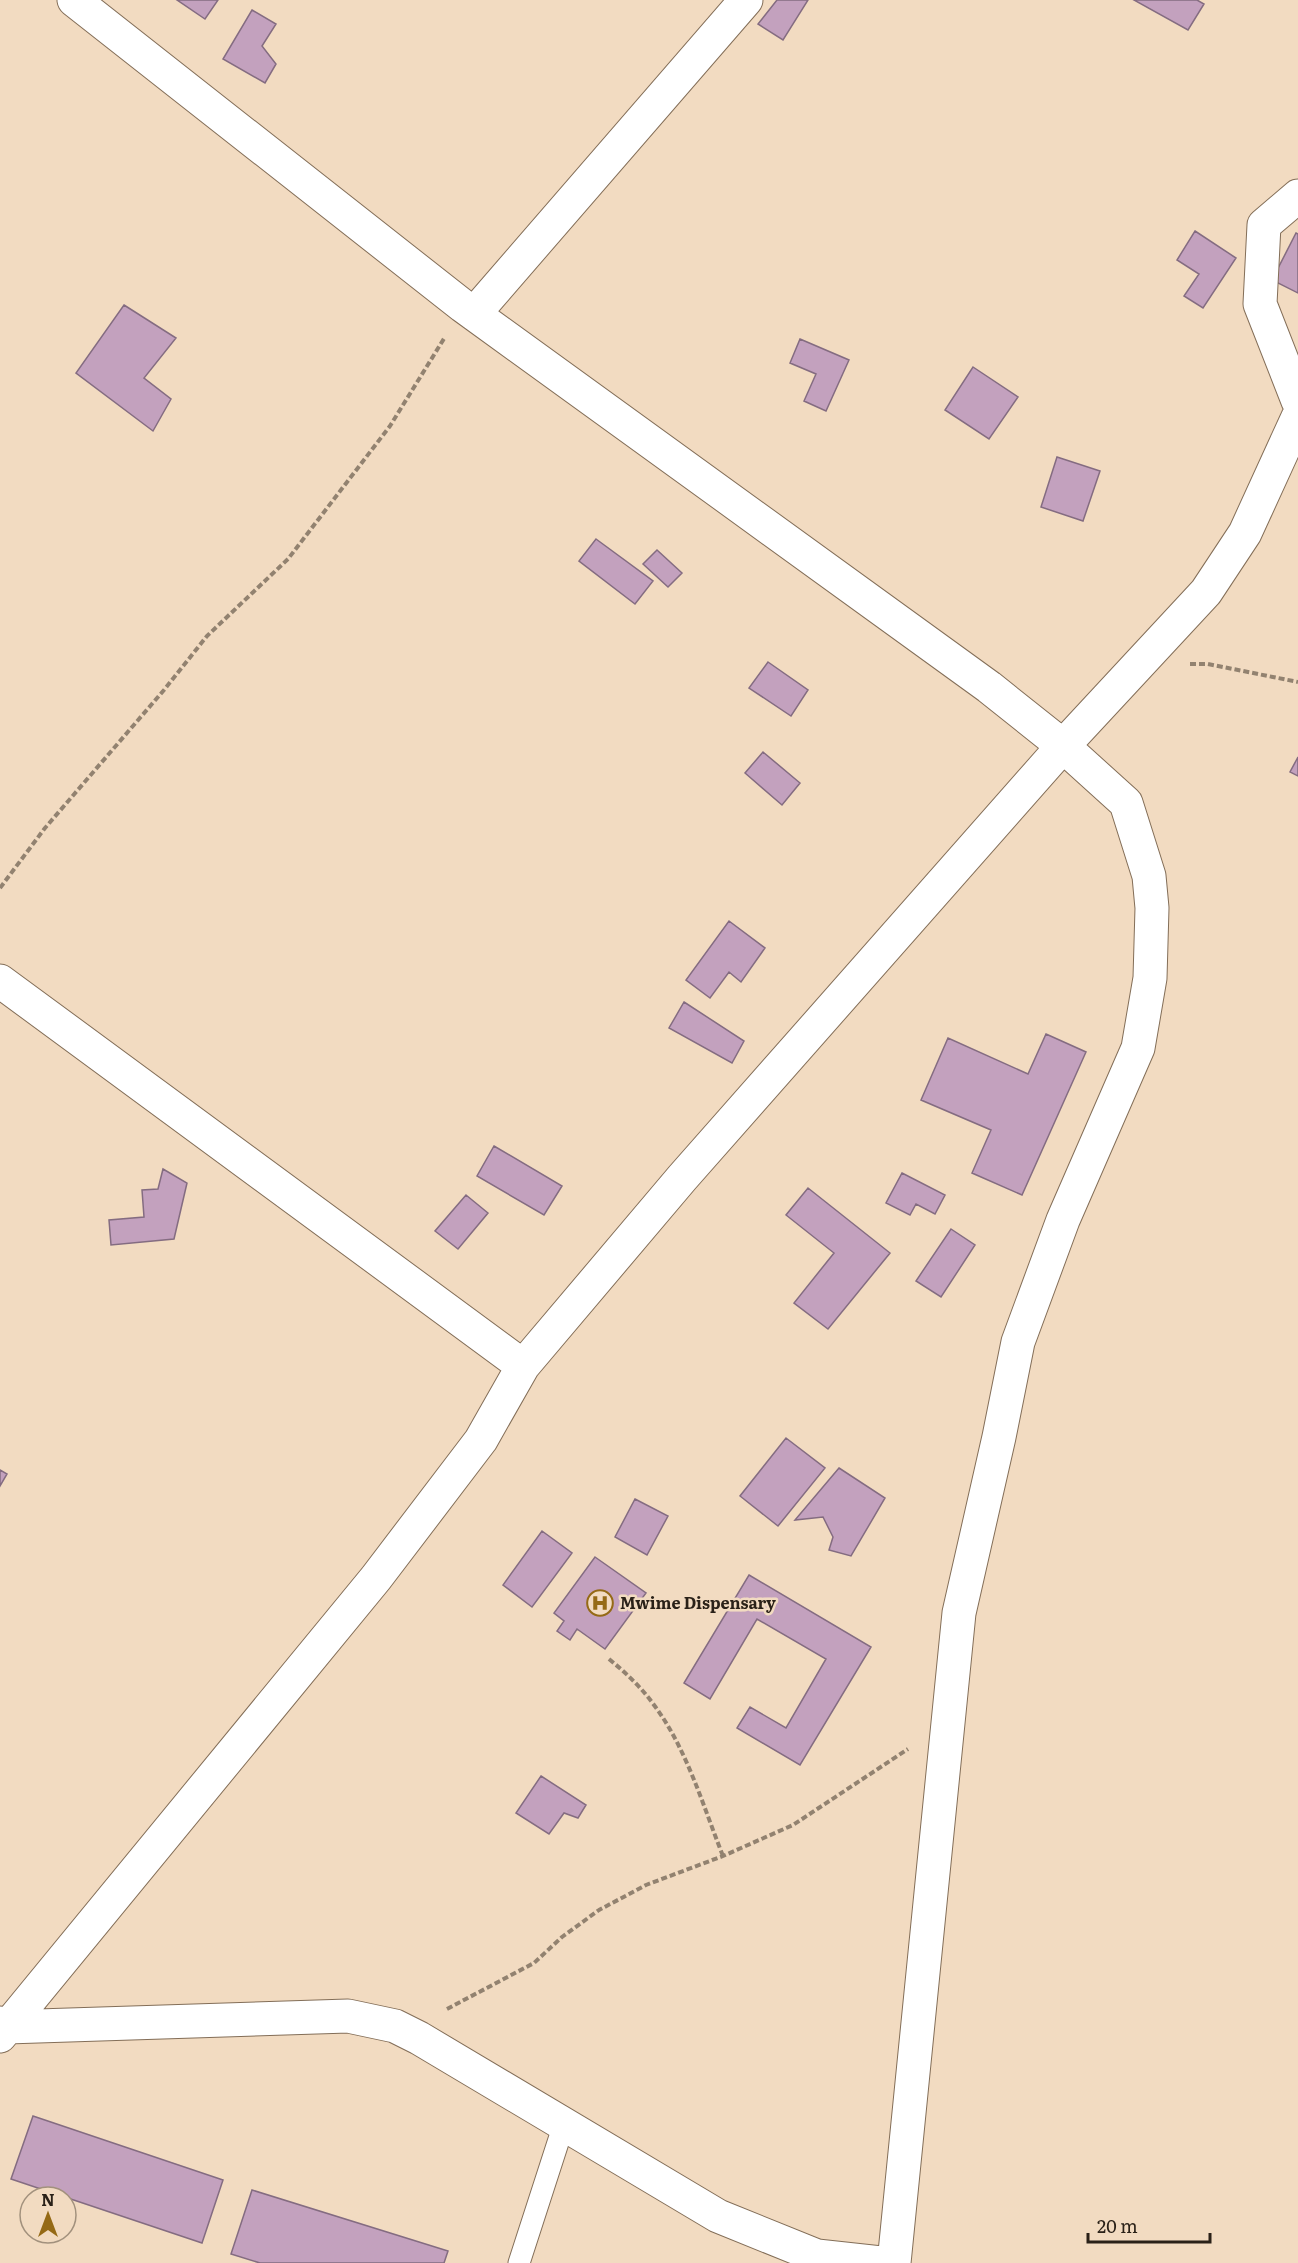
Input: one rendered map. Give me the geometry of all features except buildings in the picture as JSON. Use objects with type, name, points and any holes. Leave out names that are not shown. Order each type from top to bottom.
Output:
[{"type":"street","points":[[74,0],[469,310],[989,687],[1063,746],[1126,802],[1149,876],[1152,908],[1150,978],[1138,1048],[1063,1220],[1018,1341],[959,1613],[894,2263]]},
{"type":"street","points":[[469,310],[746,0]]},
{"type":"street","points":[[1298,196],[1264,225],[1260,304],[1298,401]]},
{"type":"street","points":[[2,2029],[376,1578],[481,1440],[523,1366],[682,1178],[1063,746],[1206,592],[1245,533],[1298,417]]},
{"type":"street","points":[[0,981],[523,1366]]},
{"type":"street","points":[[2,2029],[348,2016],[394,2026],[419,2038],[718,2216],[817,2256],[881,2263]]},
{"type":"lane","points":[[519,2263],[564,2124]]},
{"type":"path","points":[[0,888],[45,828],[164,690],[207,636],[288,559],[390,426],[469,310]]},
{"type":"path","points":[[1138,666],[1208,664],[1298,682]]},
{"type":"path","points":[[609,1659],[633,1679],[661,1715],[681,1751],[723,1856]]},
{"type":"path","points":[[394,2026],[446,2010],[534,1963],[562,1937],[599,1910],[646,1885],[723,1856],[793,1825],[949,1722]]},
{"type":"place","name":"Mwime Dispensary","points":[[600,1603]]}]
